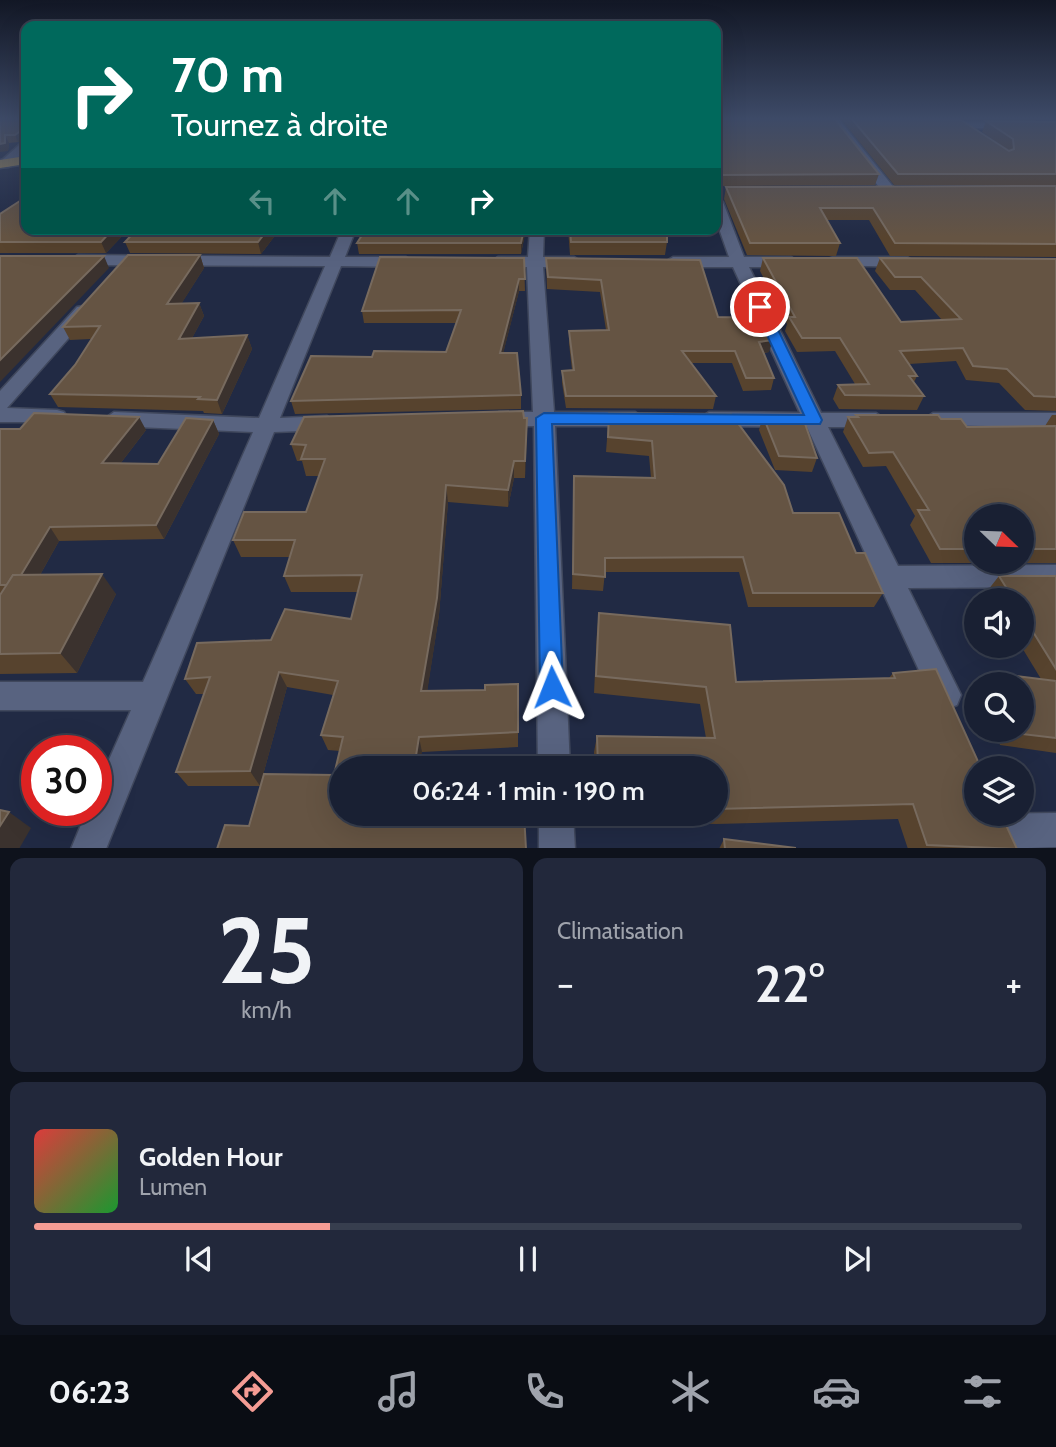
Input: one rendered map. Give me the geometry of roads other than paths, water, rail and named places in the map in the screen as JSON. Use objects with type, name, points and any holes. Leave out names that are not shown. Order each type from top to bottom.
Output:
[{"type":"street","points":[[861,158],[890,192]]},
{"type":"street","points":[[721,199],[738,261],[958,720]]},
{"type":"street","points":[[88,848],[346,235]]},
{"type":"street","points":[[537,235],[535,262],[544,418],[554,756]]},
{"type":"street","points":[[110,280],[131,239]]},
{"type":"street","points":[[62,260],[428,262]]},
{"type":"street","points":[[482,262],[589,262]]},
{"type":"street","points":[[657,262],[924,263]]},
{"type":"street","points":[[858,262],[872,282]]},
{"type":"street","points":[[0,404],[92,301]]},
{"type":"street","points":[[0,415],[266,425],[349,423]]},
{"type":"street","points":[[474,420],[652,419]]},
{"type":"street","points":[[693,419],[1056,420]]},
{"type":"street","points":[[891,577],[1056,576]]},
{"type":"street","points":[[0,696],[151,696]]},
{"type":"street","points":[[555,826],[556,848]]},
{"type":"street","points":[[1010,831],[1056,830]]}]
